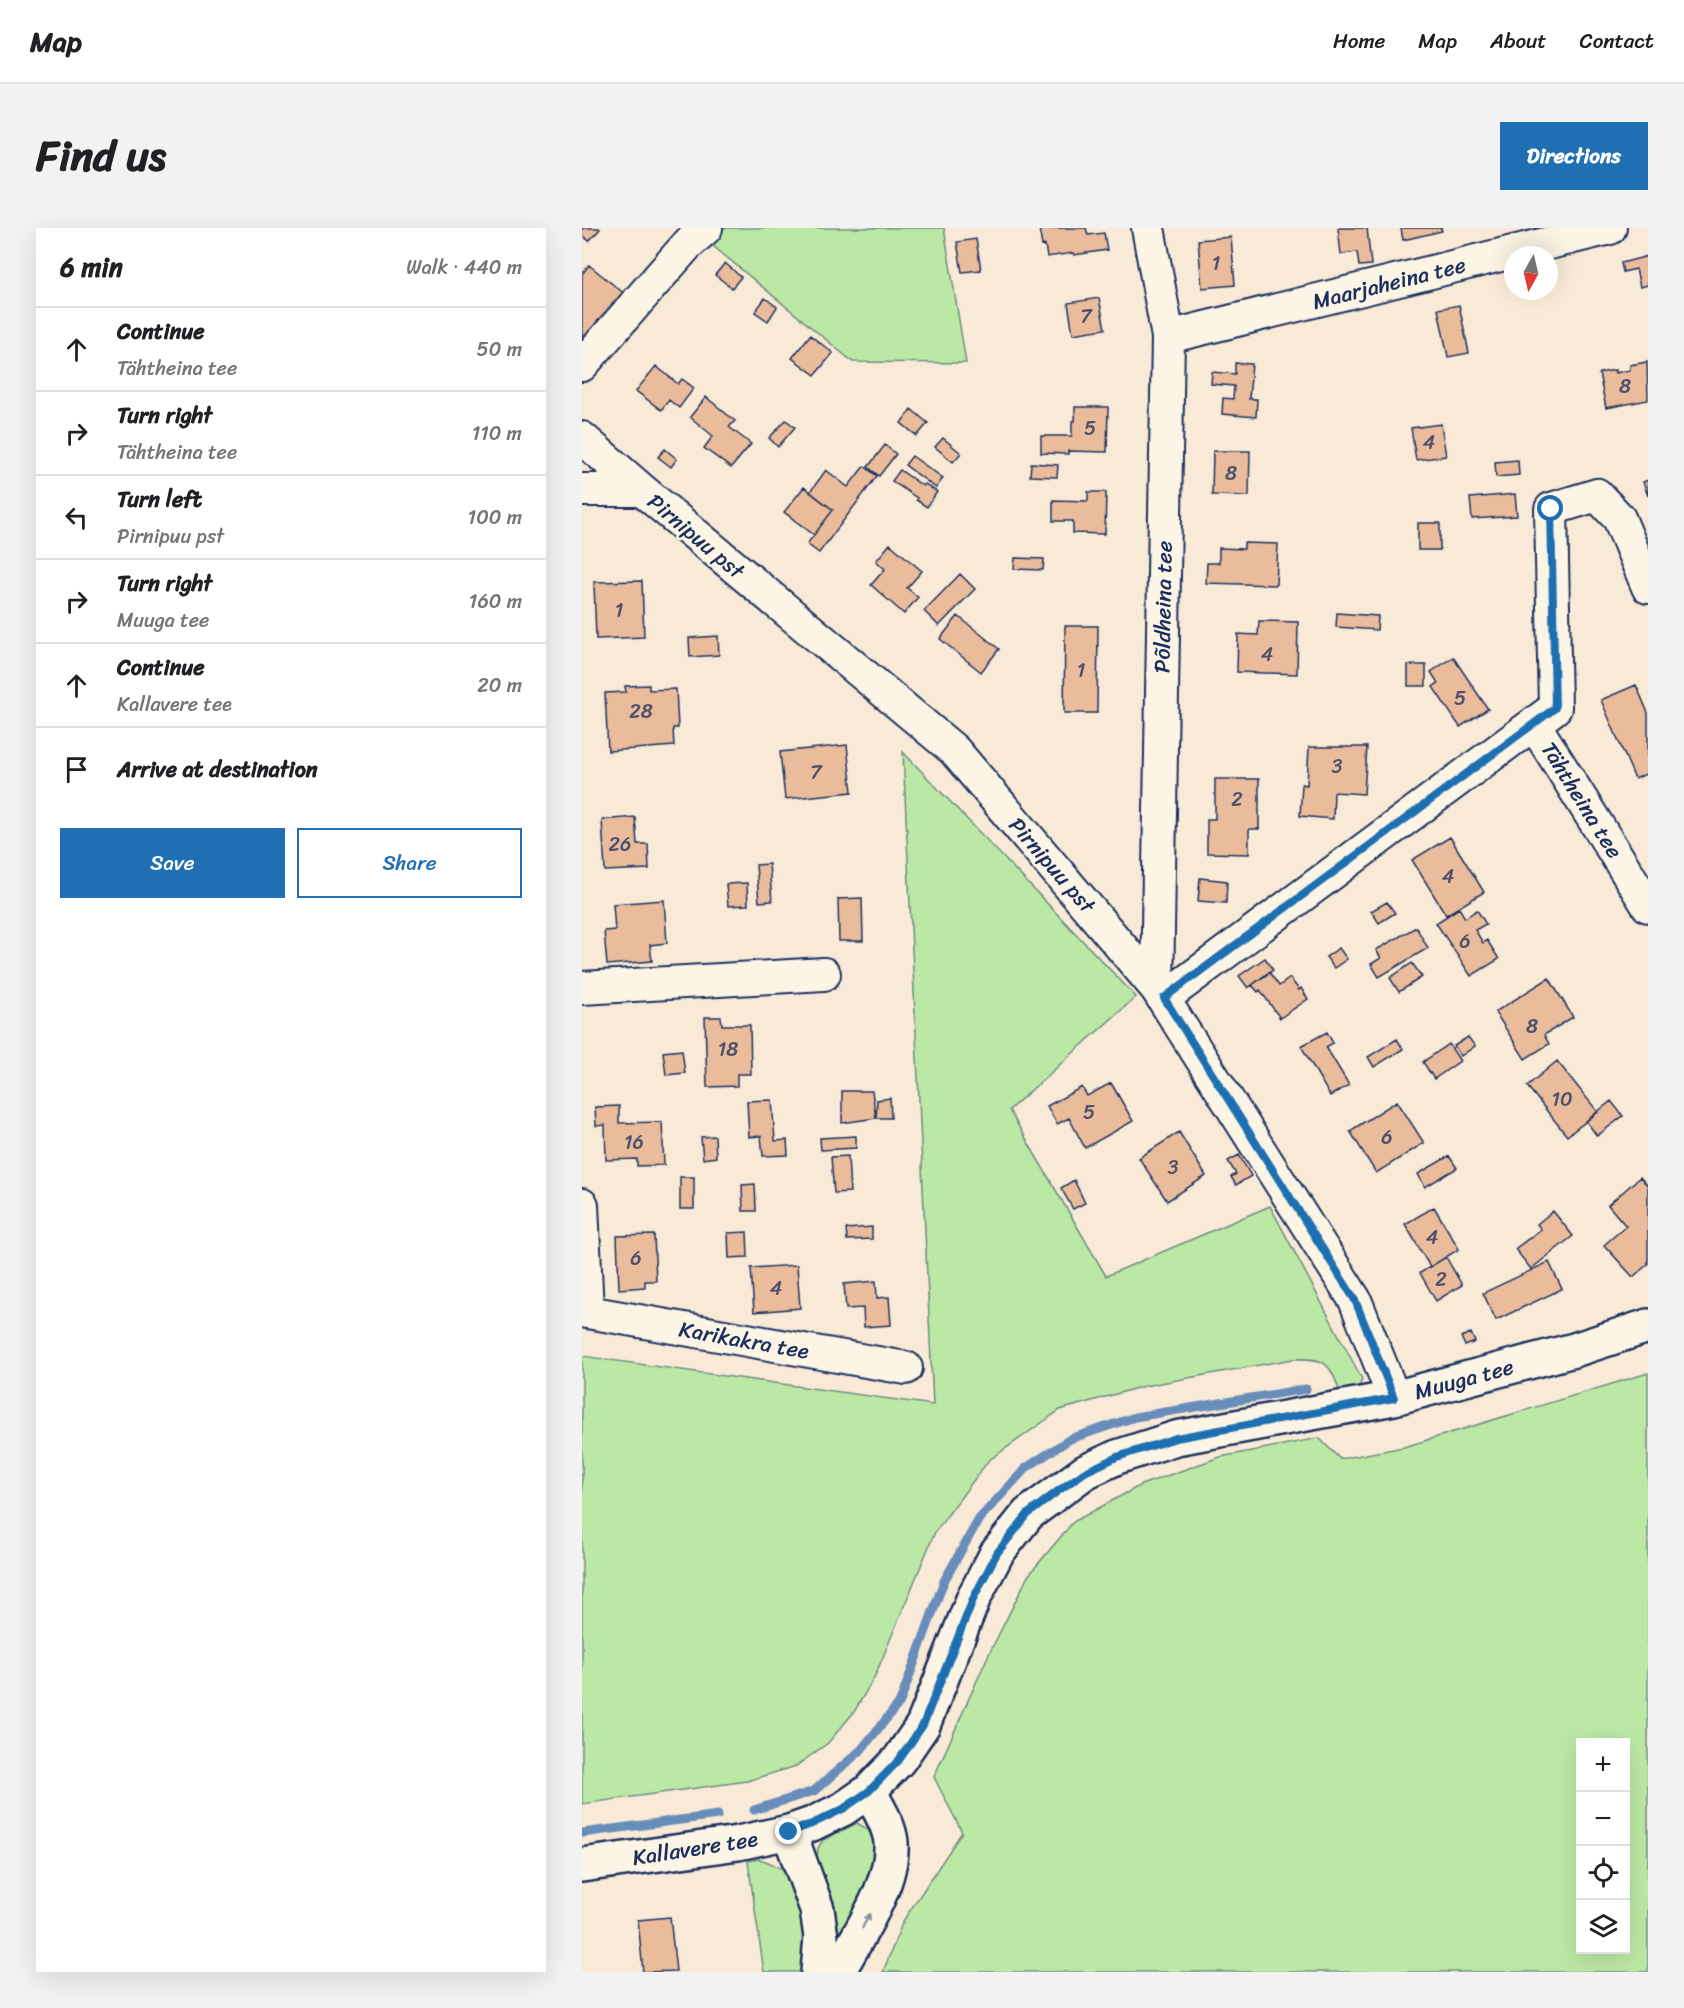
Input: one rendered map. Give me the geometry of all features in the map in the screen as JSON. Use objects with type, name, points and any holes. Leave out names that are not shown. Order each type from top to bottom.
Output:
[{"type":"main road","name":"Muuga tee","points":[[869,1791],[899,1760],[923,1725],[974,1597],[997,1553],[1028,1514],[1085,1472],[1117,1457],[1176,1438],[1394,1398],[1574,1350],[1648,1326]]},
{"type":"main road","name":"Kallavere tee","points":[[582,1865],[738,1843],[789,1832],[843,1809],[869,1791]]},
{"type":"main road","points":[[838,1972],[882,1891],[890,1864],[891,1840],[869,1791]]},
{"type":"main road","points":[[789,1832],[817,1910],[821,1937],[818,1972]]},
{"type":"street","points":[[582,365],[688,244],[706,228]]},
{"type":"street","name":"Põldheina tee","points":[[1148,228],[1168,337],[1161,993]]},
{"type":"street","name":"Maarjaheina tee","points":[[1168,337],[1610,228]]},
{"type":"street","name":"Pirnipuu pst","points":[[582,438],[954,750],[1161,993],[1355,1300],[1394,1398]]},
{"type":"street","points":[[582,490],[642,490]]},
{"type":"street","name":"Tähtheina tee","points":[[1161,993],[1555,708],[1551,509],[1597,495],[1619,518],[1648,587]]},
{"type":"street","name":"Tähtheina tee","points":[[1534,724],[1648,906]]},
{"type":"street","points":[[582,988],[824,974]]},
{"type":"street","points":[[582,1205],[584,1311]]},
{"type":"street","name":"Karikakra tee","points":[[584,1311],[906,1368]]},
{"type":"green space","points":[[719,228],[944,228],[966,363],[853,362],[707,241]]},
{"type":"green space","points":[[903,752],[1136,997],[1009,1110],[1106,1276],[1270,1206],[1362,1379],[1359,1387],[1339,1390],[1332,1373],[1324,1363],[1312,1359],[1293,1359],[1144,1386],[1060,1410],[988,1461],[935,1532],[875,1676],[854,1712],[828,1743],[796,1766],[747,1781],[582,1804],[582,1356],[933,1405]]},
{"type":"green space","points":[[1648,1373],[1648,1972],[883,1972],[903,1921],[962,1832],[934,1777],[987,1658],[1028,1576],[1073,1522],[1141,1485],[1220,1457],[1319,1438],[1340,1459],[1404,1447]]},
{"type":"green space","points":[[857,1823],[872,1832],[875,1838],[875,1876],[836,1949],[817,1858],[818,1848],[823,1840]]},
{"type":"green space","points":[[759,1859],[783,1870],[801,1888],[805,1914],[808,1972],[764,1972],[748,1861]]},
{"type":"building","points":[[582,228],[600,229],[589,241],[582,235]]},
{"type":"building","points":[[1039,228],[1086,228],[1088,235],[1104,233],[1107,250],[1047,257],[1045,245],[1042,246]]},
{"type":"building","points":[[1338,228],[1367,228],[1371,265],[1359,266],[1357,252],[1341,254]]},
{"type":"building","points":[[1401,228],[1441,228],[1442,231],[1403,240]]},
{"type":"building","points":[[1231,237],[1235,285],[1202,288],[1198,240]]},
{"type":"building","points":[[976,239],[981,270],[962,272],[957,242]]},
{"type":"building","points":[[1648,256],[1648,285],[1640,287],[1636,269],[1623,272],[1621,263]]},
{"type":"building","points":[[725,263],[741,277],[732,288],[715,275]]},
{"type":"building","points":[[589,265],[626,295],[582,346],[582,274]]},
{"type":"building","points":[[765,298],[777,307],[768,321],[755,312]]},
{"type":"building","points":[[1099,298],[1105,329],[1073,334],[1068,303]]},
{"type":"building","points":[[1459,305],[1469,353],[1448,357],[1438,309]]},
{"type":"building","points":[[810,335],[833,353],[815,375],[792,358]]},
{"type":"building","points":[[1647,362],[1648,400],[1606,408],[1599,373],[1630,370],[1630,365]]},
{"type":"building","points":[[1235,363],[1252,364],[1249,399],[1257,399],[1256,417],[1222,414],[1223,398],[1233,399],[1234,386],[1211,384],[1212,372],[1235,374]]},
{"type":"building","points":[[656,366],[678,384],[682,379],[694,388],[679,408],[669,400],[661,410],[636,391]]},
{"type":"building","points":[[706,397],[735,421],[729,427],[751,444],[731,468],[704,448],[713,436],[690,417]]},
{"type":"building","points":[[1075,407],[1108,407],[1107,452],[1041,453],[1041,436],[1072,436]]},
{"type":"building","points":[[911,409],[928,423],[917,436],[901,423]]},
{"type":"building","points":[[786,420],[795,427],[778,447],[769,438]]},
{"type":"building","points":[[1441,424],[1446,456],[1416,460],[1411,428]]},
{"type":"building","points":[[943,438],[961,453],[953,462],[935,447]]},
{"type":"building","points":[[885,445],[896,454],[879,476],[868,467]]},
{"type":"building","points":[[665,449],[677,459],[671,467],[658,457]]},
{"type":"building","points":[[1213,451],[1250,451],[1249,496],[1212,495]]},
{"type":"building","points":[[912,456],[943,478],[936,488],[905,465]]},
{"type":"building","points":[[1518,460],[1519,475],[1496,477],[1495,462]]},
{"type":"building","points":[[1031,463],[1058,465],[1057,477],[1030,476]]},
{"type":"building","points":[[864,466],[877,476],[819,553],[807,544],[833,510],[810,492],[826,470],[848,487]]},
{"type":"building","points":[[900,470],[923,486],[925,484],[937,492],[927,507],[892,481]]},
{"type":"building","points":[[1648,480],[1648,496],[1643,482]]},
{"type":"building","points":[[804,487],[833,510],[814,535],[784,512]]},
{"type":"building","points":[[1088,492],[1106,492],[1105,534],[1073,533],[1073,521],[1053,521],[1053,500],[1088,501]]},
{"type":"building","points":[[1515,494],[1517,516],[1472,519],[1470,498]]},
{"type":"building","points":[[1418,523],[1440,523],[1440,550],[1418,550]]},
{"type":"building","points":[[1244,543],[1278,544],[1276,585],[1206,583],[1207,563],[1219,563],[1219,548],[1244,549]]},
{"type":"building","points":[[890,544],[922,571],[907,588],[918,597],[904,614],[871,585],[885,569],[876,561]]},
{"type":"building","points":[[1015,558],[1044,559],[1043,570],[1014,569]]},
{"type":"building","points":[[960,574],[975,589],[939,626],[924,611]]},
{"type":"building","points":[[642,581],[644,637],[596,639],[594,582]]},
{"type":"building","points":[[1337,613],[1378,616],[1377,630],[1336,627]]},
{"type":"building","points":[[958,616],[999,649],[981,672],[940,639]]},
{"type":"building","points":[[1259,621],[1298,622],[1297,674],[1237,672],[1238,634],[1258,635]]},
{"type":"building","points":[[1065,626],[1098,626],[1097,713],[1064,713]]},
{"type":"building","points":[[718,636],[719,655],[690,657],[689,638]]},
{"type":"building","points":[[1453,657],[1488,709],[1460,727],[1433,687],[1438,683],[1431,672]]},
{"type":"building","points":[[1408,665],[1426,665],[1426,686],[1408,686]]},
{"type":"building","points":[[649,685],[649,690],[676,689],[678,728],[673,728],[674,746],[608,751],[605,693],[626,692],[625,686]]},
{"type":"building","points":[[1636,685],[1648,713],[1648,773],[1635,779],[1601,700]]},
{"type":"building","points":[[847,745],[852,792],[785,799],[780,752]]},
{"type":"building","points":[[1309,747],[1367,747],[1364,794],[1334,792],[1333,819],[1300,816],[1302,784],[1307,785]]},
{"type":"building","points":[[1215,779],[1259,779],[1259,829],[1249,829],[1249,854],[1207,853],[1207,819],[1215,819]]},
{"type":"building","points":[[635,817],[637,844],[648,844],[649,869],[605,871],[602,820]]},
{"type":"building","points":[[1450,837],[1484,892],[1446,915],[1412,860]]},
{"type":"building","points":[[769,864],[772,901],[759,902],[756,865]]},
{"type":"building","points":[[1200,878],[1227,881],[1226,903],[1198,901]]},
{"type":"building","points":[[747,883],[748,905],[728,906],[726,884]]},
{"type":"building","points":[[862,898],[863,941],[839,941],[838,899]]},
{"type":"building","points":[[664,900],[667,943],[650,945],[652,961],[607,965],[604,931],[615,930],[613,904]]},
{"type":"building","points":[[1387,902],[1395,913],[1379,923],[1371,911]]},
{"type":"building","points":[[1459,908],[1465,918],[1477,910],[1486,924],[1475,930],[1483,943],[1487,940],[1499,959],[1471,976],[1436,923]]},
{"type":"building","points":[[1416,927],[1428,948],[1379,977],[1371,964],[1381,958],[1376,950]]},
{"type":"building","points":[[1339,948],[1347,959],[1334,968],[1326,957]]},
{"type":"building","points":[[1265,958],[1273,970],[1248,988],[1239,976]]},
{"type":"building","points":[[1412,963],[1422,977],[1399,992],[1390,978]]},
{"type":"building","points":[[1269,972],[1279,986],[1290,978],[1299,990],[1301,988],[1308,999],[1280,1018],[1260,990],[1258,992],[1252,985]]},
{"type":"building","points":[[1549,978],[1573,1017],[1544,1035],[1549,1044],[1525,1059],[1495,1012]]},
{"type":"building","points":[[705,1017],[721,1017],[722,1025],[750,1025],[751,1074],[737,1074],[737,1086],[707,1087]]},
{"type":"building","points":[[1327,1032],[1333,1043],[1326,1047],[1349,1085],[1330,1096],[1301,1046]]},
{"type":"building","points":[[1468,1037],[1475,1046],[1461,1056],[1454,1046]]},
{"type":"building","points":[[1397,1039],[1403,1049],[1374,1067],[1368,1057]]},
{"type":"building","points":[[1449,1044],[1460,1061],[1434,1079],[1423,1062]]},
{"type":"building","points":[[682,1050],[685,1073],[666,1075],[663,1052]]},
{"type":"building","points":[[1557,1061],[1598,1112],[1567,1136],[1527,1086]]},
{"type":"building","points":[[1111,1083],[1133,1121],[1085,1148],[1069,1118],[1057,1124],[1047,1106],[1082,1087],[1087,1096]]},
{"type":"building","points":[[842,1091],[872,1091],[876,1118],[842,1123]]},
{"type":"building","points":[[890,1098],[891,1118],[876,1118],[877,1100]]},
{"type":"building","points":[[772,1100],[775,1141],[787,1140],[788,1155],[763,1156],[761,1136],[749,1137],[747,1101]]},
{"type":"building","points":[[1397,1101],[1424,1143],[1376,1173],[1350,1131]]},
{"type":"building","points":[[1611,1101],[1623,1116],[1597,1136],[1586,1121]]},
{"type":"building","points":[[619,1106],[619,1123],[662,1122],[664,1165],[637,1166],[637,1159],[606,1160],[605,1125],[596,1126],[595,1107]]},
{"type":"building","points":[[1179,1132],[1206,1176],[1167,1201],[1139,1158]]},
{"type":"building","points":[[715,1136],[716,1157],[703,1159],[701,1137]]},
{"type":"building","points":[[856,1136],[856,1148],[821,1150],[820,1138]]},
{"type":"building","points":[[1239,1155],[1251,1176],[1236,1185],[1231,1177],[1236,1174],[1228,1161]]},
{"type":"building","points":[[848,1156],[850,1192],[834,1193],[831,1157]]},
{"type":"building","points":[[1449,1156],[1457,1168],[1425,1187],[1418,1174]]},
{"type":"building","points":[[680,1177],[694,1177],[694,1209],[680,1209]]},
{"type":"building","points":[[1640,1177],[1648,1186],[1648,1264],[1633,1277],[1604,1245],[1626,1226],[1608,1205]]},
{"type":"building","points":[[1074,1180],[1085,1203],[1073,1209],[1061,1188]]},
{"type":"building","points":[[755,1184],[756,1211],[743,1211],[742,1185]]},
{"type":"building","points":[[1434,1207],[1459,1249],[1430,1267],[1405,1224]]},
{"type":"building","points":[[1553,1211],[1573,1236],[1531,1269],[1515,1249],[1541,1229],[1537,1224]]},
{"type":"building","points":[[872,1227],[872,1239],[847,1240],[846,1229]]},
{"type":"building","points":[[747,1232],[748,1257],[729,1258],[728,1233]]},
{"type":"building","points":[[654,1235],[656,1281],[645,1281],[645,1287],[619,1289],[617,1236]]},
{"type":"building","points":[[1446,1257],[1462,1285],[1436,1301],[1420,1273]]},
{"type":"building","points":[[1549,1262],[1562,1289],[1496,1320],[1483,1293]]},
{"type":"building","points":[[797,1265],[800,1308],[754,1312],[751,1268]]},
{"type":"building","points":[[876,1281],[877,1298],[889,1297],[891,1325],[864,1327],[863,1308],[846,1309],[844,1284]]},
{"type":"building","points":[[1471,1333],[1475,1342],[1465,1346],[1461,1337]]},
{"type":"building","points":[[670,1917],[676,1971],[643,1972],[638,1920]]},
{"type":"waterway","points":[[754,1810],[814,1791],[861,1750],[900,1702],[944,1581],[979,1519],[1026,1468],[1070,1439],[1135,1417],[1306,1389]]},
{"type":"waterway","points":[[582,1833],[718,1815]]},
{"type":"route","points":[[789,1832],[843,1809],[869,1791],[899,1760],[923,1725],[974,1597],[997,1553],[1028,1514],[1058,1491],[1085,1472],[1117,1457],[1176,1438],[1394,1398],[1355,1300],[1164,998],[1555,708],[1551,509]]}]
